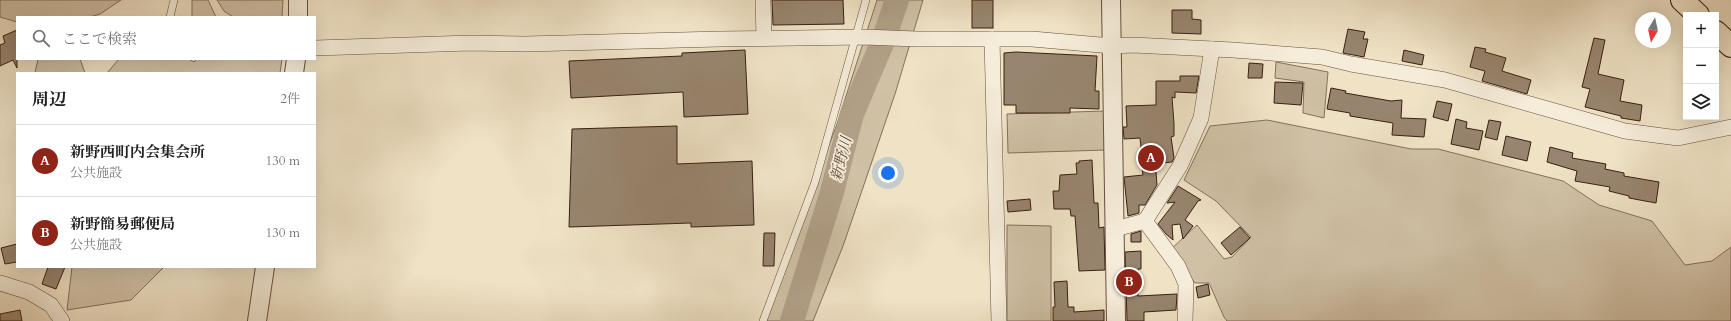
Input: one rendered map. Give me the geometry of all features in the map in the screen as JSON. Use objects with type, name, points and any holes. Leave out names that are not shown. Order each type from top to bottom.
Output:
[{"type":"main road","points":[[1682,0],[1695,12]]},
{"type":"main road","points":[[1719,35],[1731,46]]},
{"type":"street","points":[[298,0],[298,16]]},
{"type":"street","points":[[763,0],[764,38]]},
{"type":"street","points":[[1111,0],[1116,321]]},
{"type":"street","points":[[316,48],[471,43],[525,44],[860,37],[992,40],[1032,39],[1112,46],[1133,45],[1212,49],[1322,57],[1351,64],[1445,80],[1625,131],[1678,138],[1731,127]]},
{"type":"street","points":[[992,40],[999,321]]},
{"type":"street","points":[[1115,229],[1144,221],[1180,166],[1201,118],[1212,49]]},
{"type":"street","points":[[294,72],[296,60]]},
{"type":"street","points":[[1144,221],[1178,266],[1186,284],[1185,321]]},
{"type":"street","points":[[257,321],[265,268]]},
{"type":"street","points":[[0,283],[29,292],[51,306],[62,321]]},
{"type":"lane","points":[[170,16],[174,0]]},
{"type":"lane","points":[[763,321],[815,182],[860,37],[866,0]]},
{"type":"shaded area","points":[[0,0],[121,0],[100,14],[93,16],[16,16],[16,22],[0,17]]},
{"type":"shaded area","points":[[192,0],[208,0],[216,16],[192,16]]},
{"type":"shaded area","points":[[217,0],[283,0],[282,16],[232,16],[224,11]]},
{"type":"shaded area","points":[[877,0],[923,0],[895,94],[843,246],[813,321],[763,321],[837,124]]},
{"type":"shaded area","points":[[38,60],[80,60],[85,72],[35,72]]},
{"type":"shaded area","points":[[118,60],[191,60],[194,62],[196,60],[282,60],[280,72],[108,72]]},
{"type":"shaded area","points":[[1276,62],[1328,72],[1324,118],[1303,113],[1304,82],[1275,78]]},
{"type":"shaded area","points":[[1106,111],[1106,150],[1008,153],[1007,114]]},
{"type":"shaded area","points":[[1267,120],[1411,149],[1438,149],[1563,181],[1599,205],[1652,221],[1685,265],[1712,261],[1731,247],[1731,321],[1227,321],[1209,283],[1195,283],[1169,251],[1197,225],[1224,259],[1232,257],[1251,237],[1216,201],[1184,180],[1210,126]]},
{"type":"shaded area","points":[[1007,225],[1051,226],[1051,321],[1007,321]]},
{"type":"shaded area","points":[[72,268],[163,268],[131,300],[67,310]]},
{"type":"building","points":[[772,0],[843,0],[844,24],[773,25]]},
{"type":"building","points":[[972,0],[993,0],[993,28],[972,28]]},
{"type":"building","points":[[1172,10],[1192,10],[1192,19],[1201,20],[1201,34],[1172,33]]},
{"type":"building","points":[[1348,29],[1365,32],[1363,39],[1368,39],[1364,57],[1343,53]]},
{"type":"building","points":[[16,30],[17,68],[13,60],[0,66],[0,45],[5,43],[3,36]]},
{"type":"building","points":[[1594,38],[1605,40],[1598,74],[1624,80],[1620,101],[1642,105],[1640,121],[1621,118],[1621,116],[1585,107],[1590,89],[1582,87]]},
{"type":"building","points":[[1475,47],[1486,49],[1485,52],[1506,58],[1502,71],[1531,80],[1527,94],[1482,81],[1485,71],[1470,67]]},
{"type":"building","points":[[745,50],[748,114],[684,117],[683,92],[571,98],[569,61],[682,56],[682,53]]},
{"type":"building","points":[[1404,50],[1424,55],[1422,65],[1402,61]]},
{"type":"building","points":[[1016,52],[1097,56],[1095,91],[1099,91],[1099,109],[1070,108],[1070,113],[1016,113],[1016,105],[1004,105],[1004,53]]},
{"type":"building","points":[[1249,63],[1263,64],[1262,78],[1248,78]]},
{"type":"building","points":[[1180,76],[1199,76],[1196,93],[1175,92],[1175,98],[1172,97],[1174,136],[1171,137],[1174,158],[1172,162],[1143,165],[1140,138],[1124,139],[1123,127],[1127,127],[1126,106],[1156,105],[1156,81],[1180,81]]},
{"type":"building","points":[[1275,82],[1303,83],[1301,105],[1274,103]]},
{"type":"building","points":[[1331,88],[1346,91],[1345,93],[1391,101],[1402,100],[1401,118],[1426,119],[1424,137],[1392,135],[1393,123],[1350,116],[1350,113],[1327,109]]},
{"type":"building","points":[[1437,101],[1452,104],[1448,121],[1433,117]]},
{"type":"building","points":[[1456,119],[1467,122],[1466,128],[1483,131],[1479,150],[1451,144]]},
{"type":"building","points":[[1489,120],[1501,122],[1497,140],[1485,137]]},
{"type":"building","points":[[677,126],[677,164],[752,161],[754,225],[691,227],[691,223],[569,227],[572,129]]},
{"type":"building","points":[[1506,136],[1531,142],[1527,161],[1502,155]]},
{"type":"building","points":[[1550,147],[1573,153],[1572,158],[1606,164],[1605,169],[1624,173],[1624,176],[1659,182],[1656,203],[1629,198],[1629,196],[1609,191],[1610,187],[1575,181],[1577,171],[1547,162]]},
{"type":"building","points":[[1092,160],[1094,203],[1098,203],[1099,228],[1104,227],[1105,270],[1079,271],[1075,216],[1071,216],[1070,209],[1054,209],[1053,191],[1059,191],[1060,175],[1077,174],[1076,163],[1079,163],[1079,161]]},
{"type":"building","points":[[1150,167],[1156,172],[1157,185],[1145,205],[1139,205],[1139,213],[1128,216],[1124,177],[1143,175],[1142,168]]},
{"type":"building","points":[[1178,186],[1201,200],[1198,201],[1185,220],[1193,226],[1183,239],[1180,224],[1172,225],[1173,240],[1158,224],[1175,202],[1167,203]]},
{"type":"building","points":[[1030,199],[1031,210],[1008,212],[1007,201]]},
{"type":"building","points":[[1240,227],[1250,238],[1231,255],[1221,243]]},
{"type":"building","points":[[1141,231],[1141,242],[1131,242],[1131,234]]},
{"type":"building","points":[[764,233],[775,233],[774,266],[763,266]]},
{"type":"building","points":[[16,244],[16,262],[5,264],[1,248]]},
{"type":"building","points":[[1141,251],[1141,269],[1138,269],[1138,296],[1177,294],[1176,310],[1144,312],[1144,321],[1127,321],[1125,252]]},
{"type":"building","points":[[48,268],[65,268],[56,289],[42,284]]},
{"type":"building","points":[[1067,281],[1068,307],[1074,307],[1074,312],[1104,310],[1104,321],[1053,321],[1053,307],[1055,307],[1054,282]]},
{"type":"building","points":[[1208,284],[1210,295],[1198,298],[1196,287]]},
{"type":"building","points":[[20,310],[22,321],[0,321],[0,314]]},
{"type":"waterway","name":"新野川","points":[[792,321],[832,192],[852,114],[883,41],[897,0]]},
{"type":"place","name":"新野西町内会集会所","points":[[1151,158]]},
{"type":"place","name":"新野簡易郵便局","points":[[1129,282]]}]
